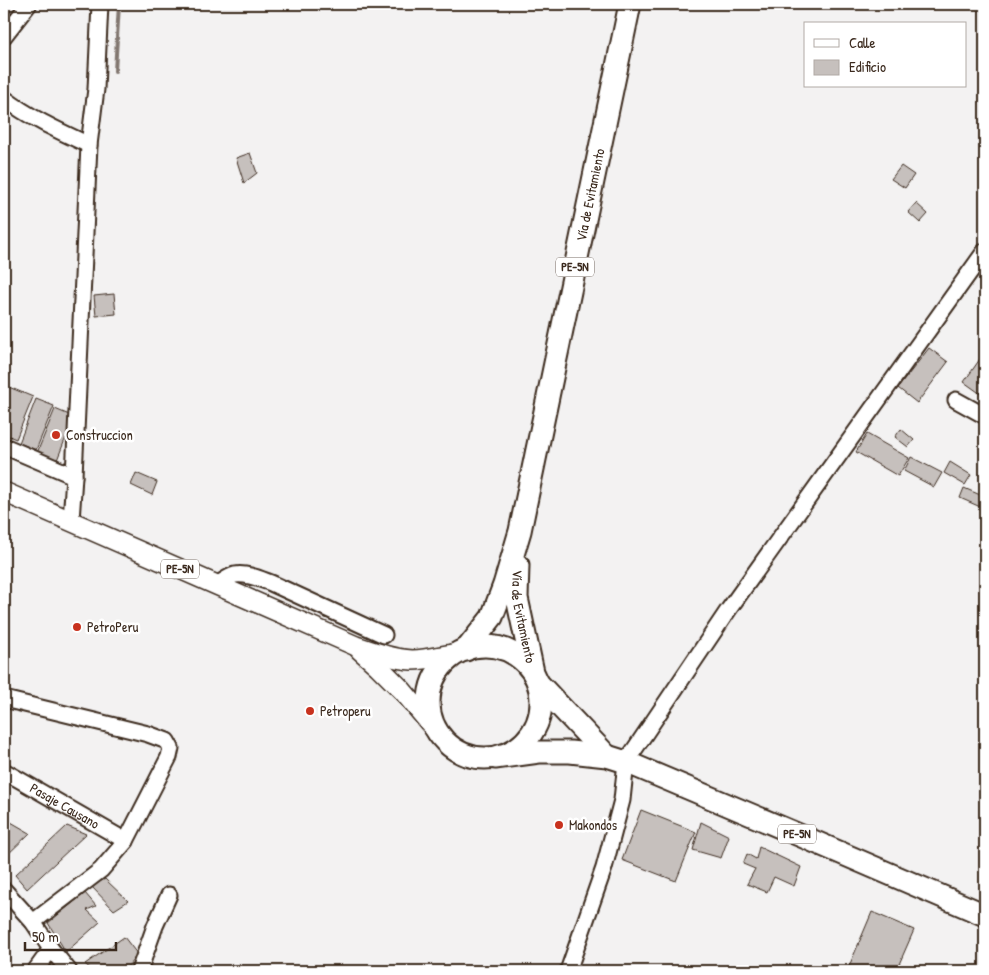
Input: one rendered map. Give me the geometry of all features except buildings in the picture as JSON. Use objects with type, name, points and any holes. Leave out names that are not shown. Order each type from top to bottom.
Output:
[{"type":"highway","name":"Vía de Evitamiento","points":[[462,651],[492,617],[504,585],[520,531],[630,4]]},
{"type":"highway","name":"Vía de Evitamiento","points":[[520,531],[517,598],[536,678]]},
{"type":"highway","points":[[485,646],[504,649],[521,658],[536,678],[542,704],[538,723],[528,739],[513,751],[495,758],[480,758],[466,755],[453,749],[442,739],[434,725],[430,709],[430,692],[435,676],[445,663],[462,651],[485,646]]},
{"type":"highway","name":"PE-5N","points":[[536,678],[616,759]]},
{"type":"highway","name":"PE-5N","points":[[495,758],[539,752],[570,752],[616,759],[799,835],[985,916]]},
{"type":"main road","name":"PE-5N","points":[[4,492],[356,646],[393,657],[412,660],[462,651]]},
{"type":"main road","name":"PE-5N","points":[[356,646],[402,690],[442,739]]},
{"type":"street","points":[[4,36],[29,4]]},
{"type":"street","points":[[71,521],[88,145],[96,89],[100,4]]},
{"type":"street","points":[[4,98],[42,123],[88,145]]},
{"type":"street","points":[[568,971],[604,868],[622,800],[616,759],[729,609],[985,251]]},
{"type":"street","points":[[956,400],[985,416]]},
{"type":"street","points":[[4,446],[74,476]]},
{"type":"street","points":[[216,585],[234,576],[246,575],[271,583],[384,635]]},
{"type":"street","points":[[4,699],[148,734],[167,741],[171,748],[169,757],[126,841],[101,870],[33,922]]},
{"type":"street","name":"Pasaje Causano","points":[[4,771],[126,841]]},
{"type":"street","points":[[4,890],[33,922],[69,971]]},
{"type":"street","points":[[139,971],[155,926],[169,895]]},
{"type":"street","points":[[35,971],[51,949]]},
{"type":"waterway","points":[[115,71],[119,4]]},
{"type":"place","name":"Construccion","points":[[56,435]]},
{"type":"place","name":"PetroPeru","points":[[77,627]]},
{"type":"place","name":"Petroperu","points":[[310,711]]},
{"type":"place","name":"Makondos","points":[[559,825]]}]
